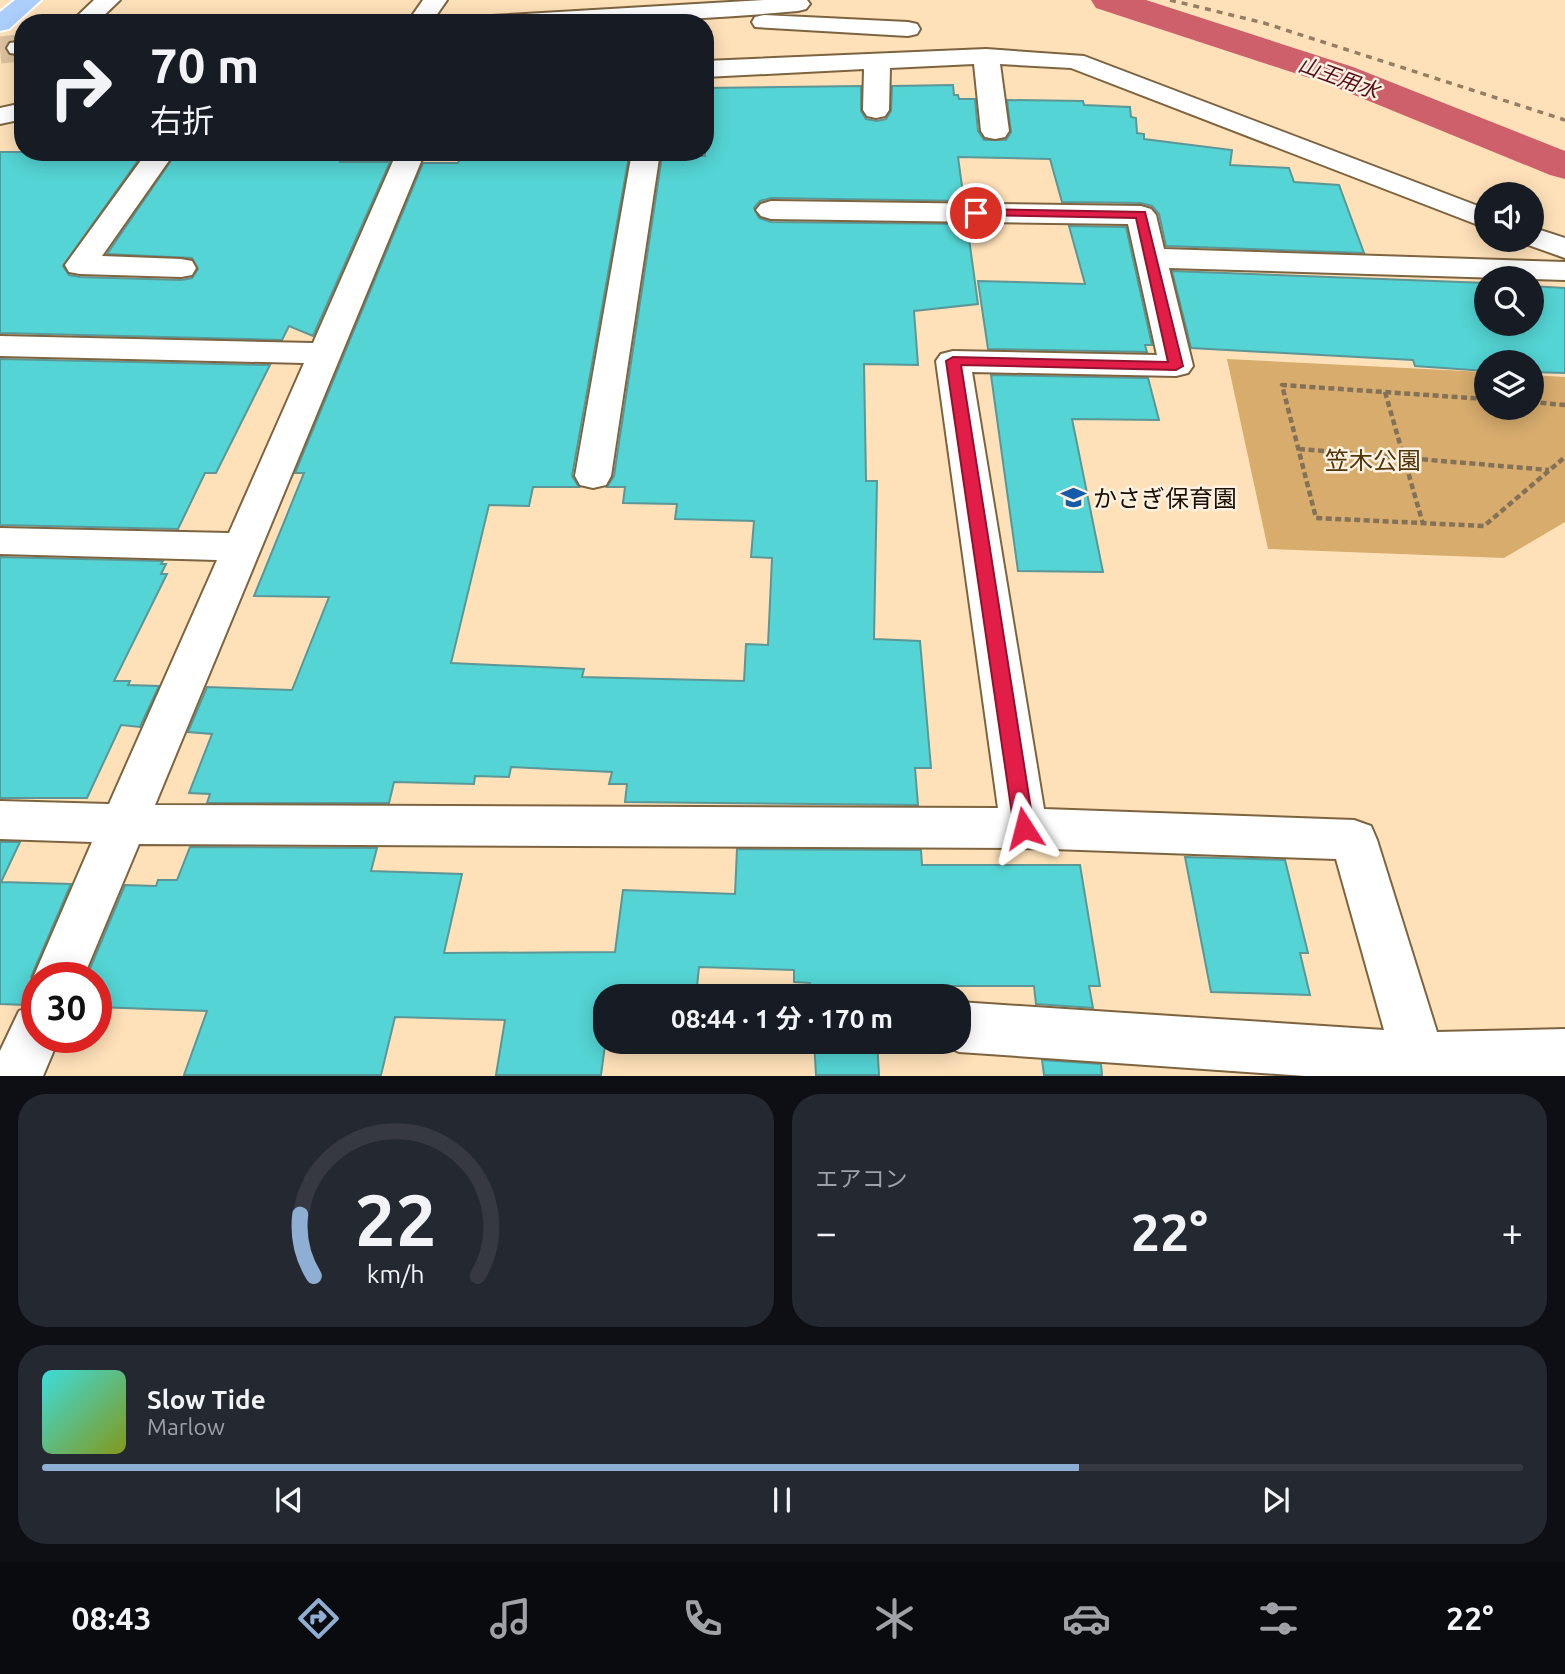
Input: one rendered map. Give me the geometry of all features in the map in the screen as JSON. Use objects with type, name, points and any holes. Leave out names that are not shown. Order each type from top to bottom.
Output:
[{"type":"highway","points":[[0,24],[29,0]]},
{"type":"street","points":[[92,14],[108,0]]},
{"type":"street","points":[[564,14],[604,9],[798,4]]},
{"type":"street","points":[[714,15],[717,19],[908,29]]},
{"type":"street","points":[[986,56],[995,131]]},
{"type":"street","points":[[714,69],[986,56],[1075,61],[1474,214]]},
{"type":"street","points":[[876,110],[877,60]]},
{"type":"street","points":[[155,161],[80,265],[181,268]]},
{"type":"street","points":[[65,962],[407,161]]},
{"type":"street","points":[[593,476],[645,161]]},
{"type":"street","points":[[771,210],[1141,215],[1176,366],[953,361],[1024,828]]},
{"type":"street","points":[[1544,241],[1565,249]]},
{"type":"street","points":[[1151,258],[1565,271]]},
{"type":"street","points":[[0,346],[325,353]]},
{"type":"street","points":[[0,541],[243,547]]},
{"type":"street","points":[[0,820],[124,824],[1024,828],[1354,840],[1421,1067]]},
{"type":"street","points":[[971,1028],[1421,1067],[1565,1054]]},
{"type":"street","points":[[16,1076],[26,1053]]},
{"type":"path","points":[[1474,398],[1282,385],[1316,519],[1484,526],[1565,457]]},
{"type":"path","points":[[1385,392],[1423,524]]},
{"type":"path","points":[[1544,403],[1565,405]]},
{"type":"path","points":[[1299,449],[1550,470]]},
{"type":"green space","name":"笠木公園","points":[[1227,359],[1474,371],[1474,420],[1544,420],[1544,376],[1565,377],[1565,522],[1504,558],[1268,549]]},
{"type":"building","points":[[953,85],[954,95],[958,95],[959,99],[975,99],[978,131],[984,140],[1006,140],[1011,132],[1007,100],[1083,101],[1084,105],[1130,107],[1131,117],[1136,118],[1137,133],[1144,134],[1144,139],[1232,150],[1230,165],[1289,168],[1294,182],[1339,185],[1364,253],[1166,246],[1159,214],[1152,206],[1141,203],[1062,202],[1050,159],[958,157],[964,201],[771,198],[760,201],[754,208],[759,218],[771,222],[967,224],[978,304],[914,311],[918,365],[864,364],[866,481],[877,481],[874,639],[920,641],[931,768],[915,768],[918,805],[625,802],[627,784],[609,784],[612,772],[511,767],[509,777],[475,776],[474,784],[394,782],[389,803],[207,803],[210,794],[189,793],[212,734],[188,732],[207,687],[292,690],[329,597],[254,596],[304,473],[295,473],[423,163],[628,161],[572,476],[579,487],[533,487],[529,506],[489,505],[451,663],[584,669],[582,677],[744,681],[746,644],[768,645],[772,558],[751,557],[754,521],[675,519],[677,504],[623,503],[625,487],[607,487],[614,476],[661,161],[714,161],[714,88],[861,86],[861,111],[866,119],[877,121],[886,119],[891,111],[892,86]]},
{"type":"building","points":[[0,152],[14,152],[14,161],[138,161],[63,266],[69,275],[80,277],[181,280],[192,278],[198,269],[192,258],[107,254],[171,161],[390,162],[313,336],[289,326],[282,340],[0,333]]},
{"type":"building","points":[[1069,226],[1126,227],[1152,345],[1145,345],[1147,352],[988,349],[978,281],[1085,284]]},
{"type":"building","points":[[1172,271],[1474,283],[1474,336],[1544,336],[1544,287],[1565,288],[1565,373],[1544,372],[1544,350],[1474,350],[1474,370],[1415,366],[1413,360],[1191,348]]},
{"type":"building","points":[[0,359],[270,365],[216,473],[205,473],[178,529],[0,525]]},
{"type":"building","points":[[991,375],[1148,378],[1159,420],[1072,419],[1103,572],[1018,571]]},
{"type":"building","points":[[0,557],[163,561],[161,564],[166,564],[161,574],[167,574],[114,681],[130,681],[128,685],[159,686],[140,727],[121,725],[87,798],[0,798]]},
{"type":"building","points":[[0,842],[20,842],[1,882],[71,884],[37,962],[21,962],[21,1005],[0,1004]]},
{"type":"building","points":[[190,847],[377,848],[371,871],[462,874],[444,953],[615,952],[623,890],[735,894],[737,849],[921,850],[922,865],[1080,865],[1100,986],[1089,986],[1093,1008],[1036,1004],[1034,986],[810,984],[794,982],[794,970],[699,967],[697,984],[593,984],[593,1054],[604,1054],[601,1075],[496,1075],[505,1020],[395,1017],[381,1075],[184,1075],[207,1011],[112,1008],[112,962],[93,962],[125,885],[156,886],[158,880],[177,880]]},
{"type":"building","points":[[1185,857],[1285,860],[1308,953],[1300,953],[1310,995],[1211,992]]},
{"type":"building","points":[[815,1054],[878,1054],[879,1075],[816,1075]]},
{"type":"building","points":[[1042,1060],[1101,1064],[1102,1075],[1044,1075]]},
{"type":"waterway","name":"山王用水","points":[[1109,0],[1339,75],[1565,166]]},
{"type":"tunnel","points":[[0,50],[14,49]]},
{"type":"railway","points":[[1170,0],[1264,23],[1565,120]]},
{"type":"place","name":"かさぎ保育園","points":[[1073,498]]},
{"type":"route","points":[[976,213],[1141,215],[1176,366],[953,361],[1024,828]]}]
